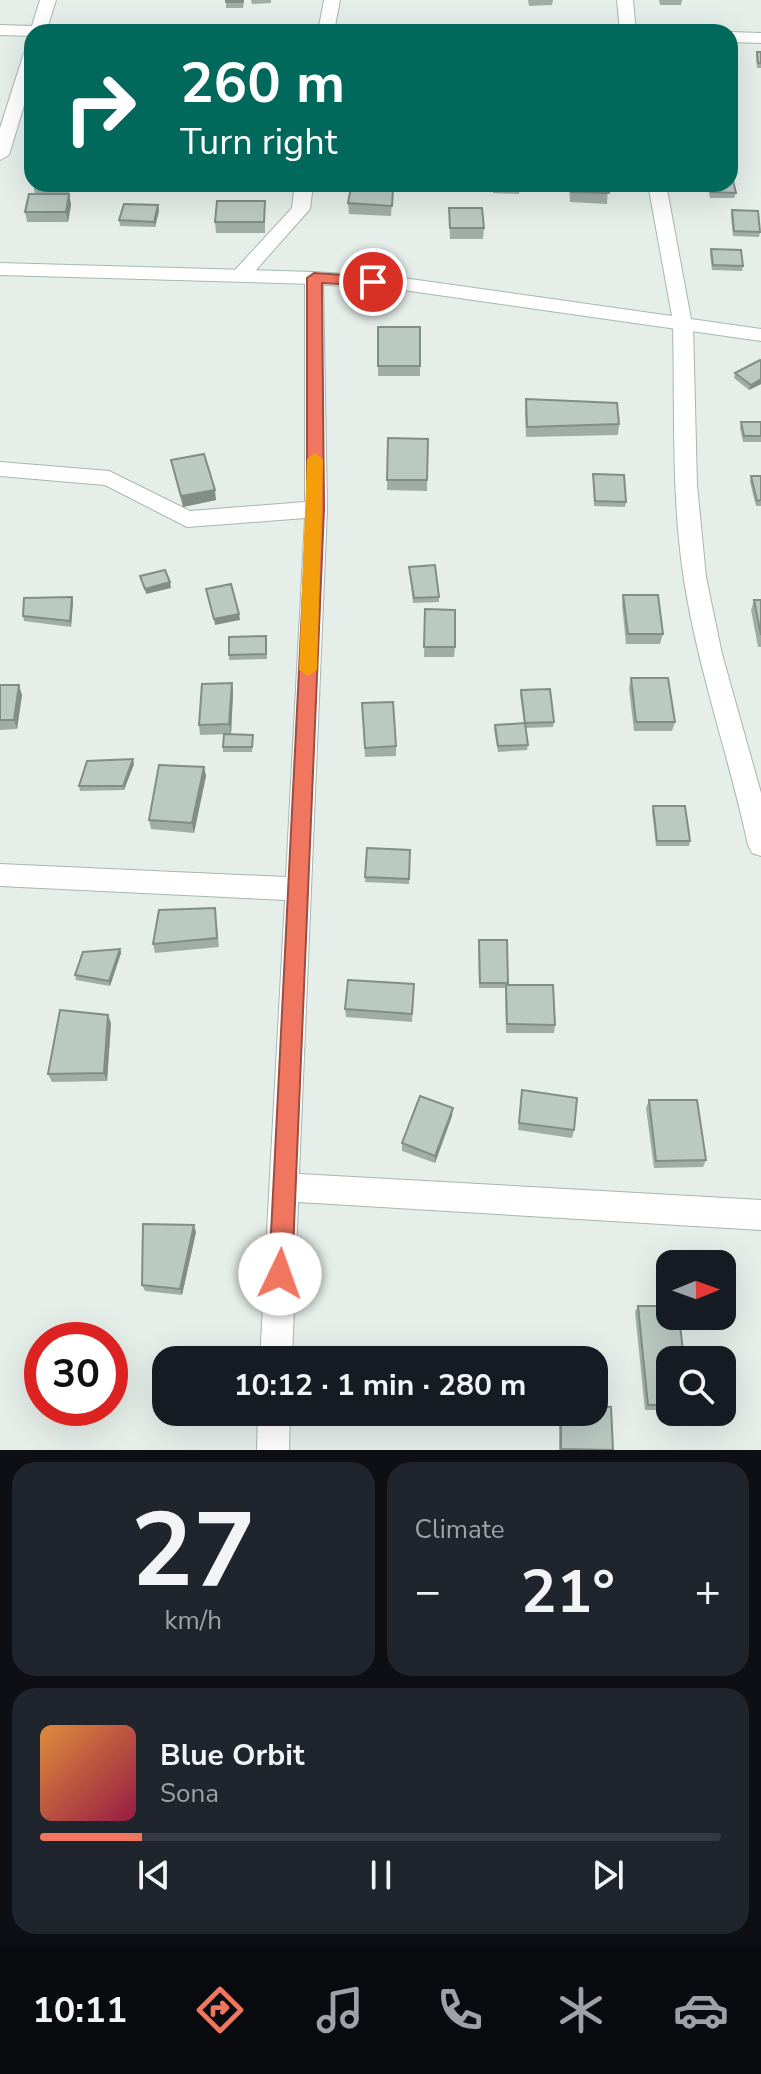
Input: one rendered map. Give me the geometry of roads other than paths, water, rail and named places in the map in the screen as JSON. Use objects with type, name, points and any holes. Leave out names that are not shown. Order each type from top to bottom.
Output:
[{"type":"street","points":[[40,24],[48,0]]},
{"type":"street","points":[[328,24],[332,0]]},
{"type":"street","points":[[625,0],[627,24]]},
{"type":"street","points":[[0,30],[24,31]]},
{"type":"street","points":[[738,37],[761,38]]},
{"type":"street","points":[[0,155],[24,78]]},
{"type":"street","points":[[241,275],[301,209],[303,192]]},
{"type":"street","points":[[658,192],[683,325],[690,539],[716,677],[751,795],[761,845]]},
{"type":"street","points":[[0,269],[241,275],[403,284],[761,335]]},
{"type":"street","points":[[277,1346],[316,509],[314,278]]},
{"type":"street","points":[[0,469],[109,478],[187,519],[316,509]]},
{"type":"street","points":[[0,875],[297,889]]},
{"type":"street","points":[[284,1187],[761,1215]]},
{"type":"street","points":[[273,1450],[274,1426]]}]
